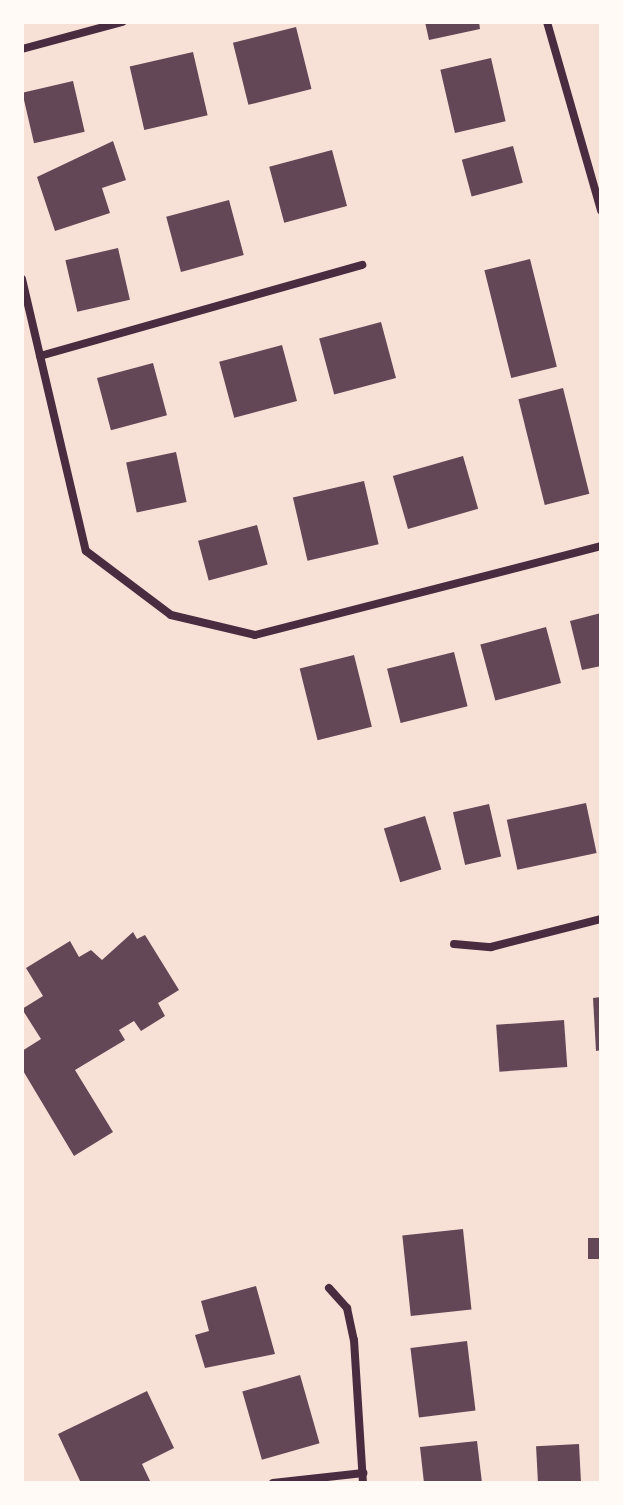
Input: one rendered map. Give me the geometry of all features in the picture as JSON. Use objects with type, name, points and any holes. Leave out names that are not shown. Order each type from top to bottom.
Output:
[{"type":"street","points":[[22,49],[122,22]]},
{"type":"street","points":[[547,22],[601,210]]},
{"type":"street","points":[[40,356],[362,265]]},
{"type":"street","points":[[22,279],[86,551],[171,615],[255,635],[601,546]]},
{"type":"street","points":[[454,944],[491,947],[601,919]]},
{"type":"street","points":[[273,1483],[363,1478],[354,1340],[347,1308],[329,1288]]},
{"type":"building","points":[[425,22],[479,22],[480,29],[429,40]]},
{"type":"building","points":[[296,27],[311,89],[248,105],[233,43]]},
{"type":"building","points":[[193,52],[208,115],[144,130],[130,67]]},
{"type":"building","points":[[491,58],[506,121],[455,133],[440,70]]},
{"type":"building","points":[[73,81],[85,132],[34,143],[22,93]]},
{"type":"building","points":[[113,141],[126,180],[102,188],[110,213],[55,231],[37,177]]},
{"type":"building","points":[[513,146],[523,183],[472,196],[462,160]]},
{"type":"building","points":[[332,150],[347,206],[284,223],[269,167]]},
{"type":"building","points":[[229,200],[244,255],[181,272],[166,217]]},
{"type":"building","points":[[118,248],[130,300],[77,312],[65,260]]},
{"type":"building","points":[[530,259],[557,367],[511,378],[484,270]]},
{"type":"building","points":[[381,322],[396,378],[334,395],[319,339]]},
{"type":"building","points":[[282,345],[297,401],[234,418],[219,362]]},
{"type":"building","points":[[153,363],[167,415],[111,430],[97,378]]},
{"type":"building","points":[[563,388],[589,494],[545,505],[518,399]]},
{"type":"building","points":[[176,452],[187,502],[137,512],[126,463]]},
{"type":"building","points":[[463,456],[478,509],[408,529],[393,476]]},
{"type":"building","points":[[364,481],[379,544],[307,561],[293,497]]},
{"type":"building","points":[[257,525],[268,565],[209,580],[198,541]]},
{"type":"building","points":[[601,613],[601,666],[582,670],[570,621]]},
{"type":"building","points":[[546,627],[561,683],[495,701],[480,645]]},
{"type":"building","points":[[454,652],[468,706],[401,723],[387,669]]},
{"type":"building","points":[[354,655],[372,727],[318,740],[300,669]]},
{"type":"building","points":[[586,803],[597,853],[517,870],[507,820]]},
{"type":"building","points":[[489,804],[501,857],[465,865],[453,812]]},
{"type":"building","points":[[425,816],[441,870],[400,882],[384,829]]},
{"type":"building","points":[[133,932],[137,939],[145,935],[179,990],[158,1003],[165,1016],[141,1031],[134,1021],[119,1030],[125,1040],[75,1070],[113,1132],[74,1156],[22,1069],[22,1051],[41,1039],[22,1009],[43,996],[26,968],[70,941],[79,957],[91,950],[102,960]]},
{"type":"building","points":[[601,997],[601,1050],[596,1051],[593,998]]},
{"type":"building","points":[[564,1020],[567,1067],[499,1072],[496,1025]]},
{"type":"building","points":[[463,1229],[471,1310],[411,1316],[402,1235]]},
{"type":"building","points":[[588,1238],[601,1238],[601,1259],[588,1259]]},
{"type":"building","points":[[256,1286],[275,1354],[205,1368],[195,1335],[209,1331],[201,1301]]},
{"type":"building","points":[[467,1341],[476,1410],[419,1417],[410,1348]]},
{"type":"building","points":[[300,1375],[320,1443],[262,1460],[242,1392]]},
{"type":"building","points":[[147,1391],[174,1448],[142,1464],[151,1483],[81,1483],[58,1434]]},
{"type":"building","points":[[477,1441],[482,1483],[424,1483],[420,1447]]},
{"type":"building","points":[[579,1444],[581,1483],[538,1483],[536,1446]]}]
